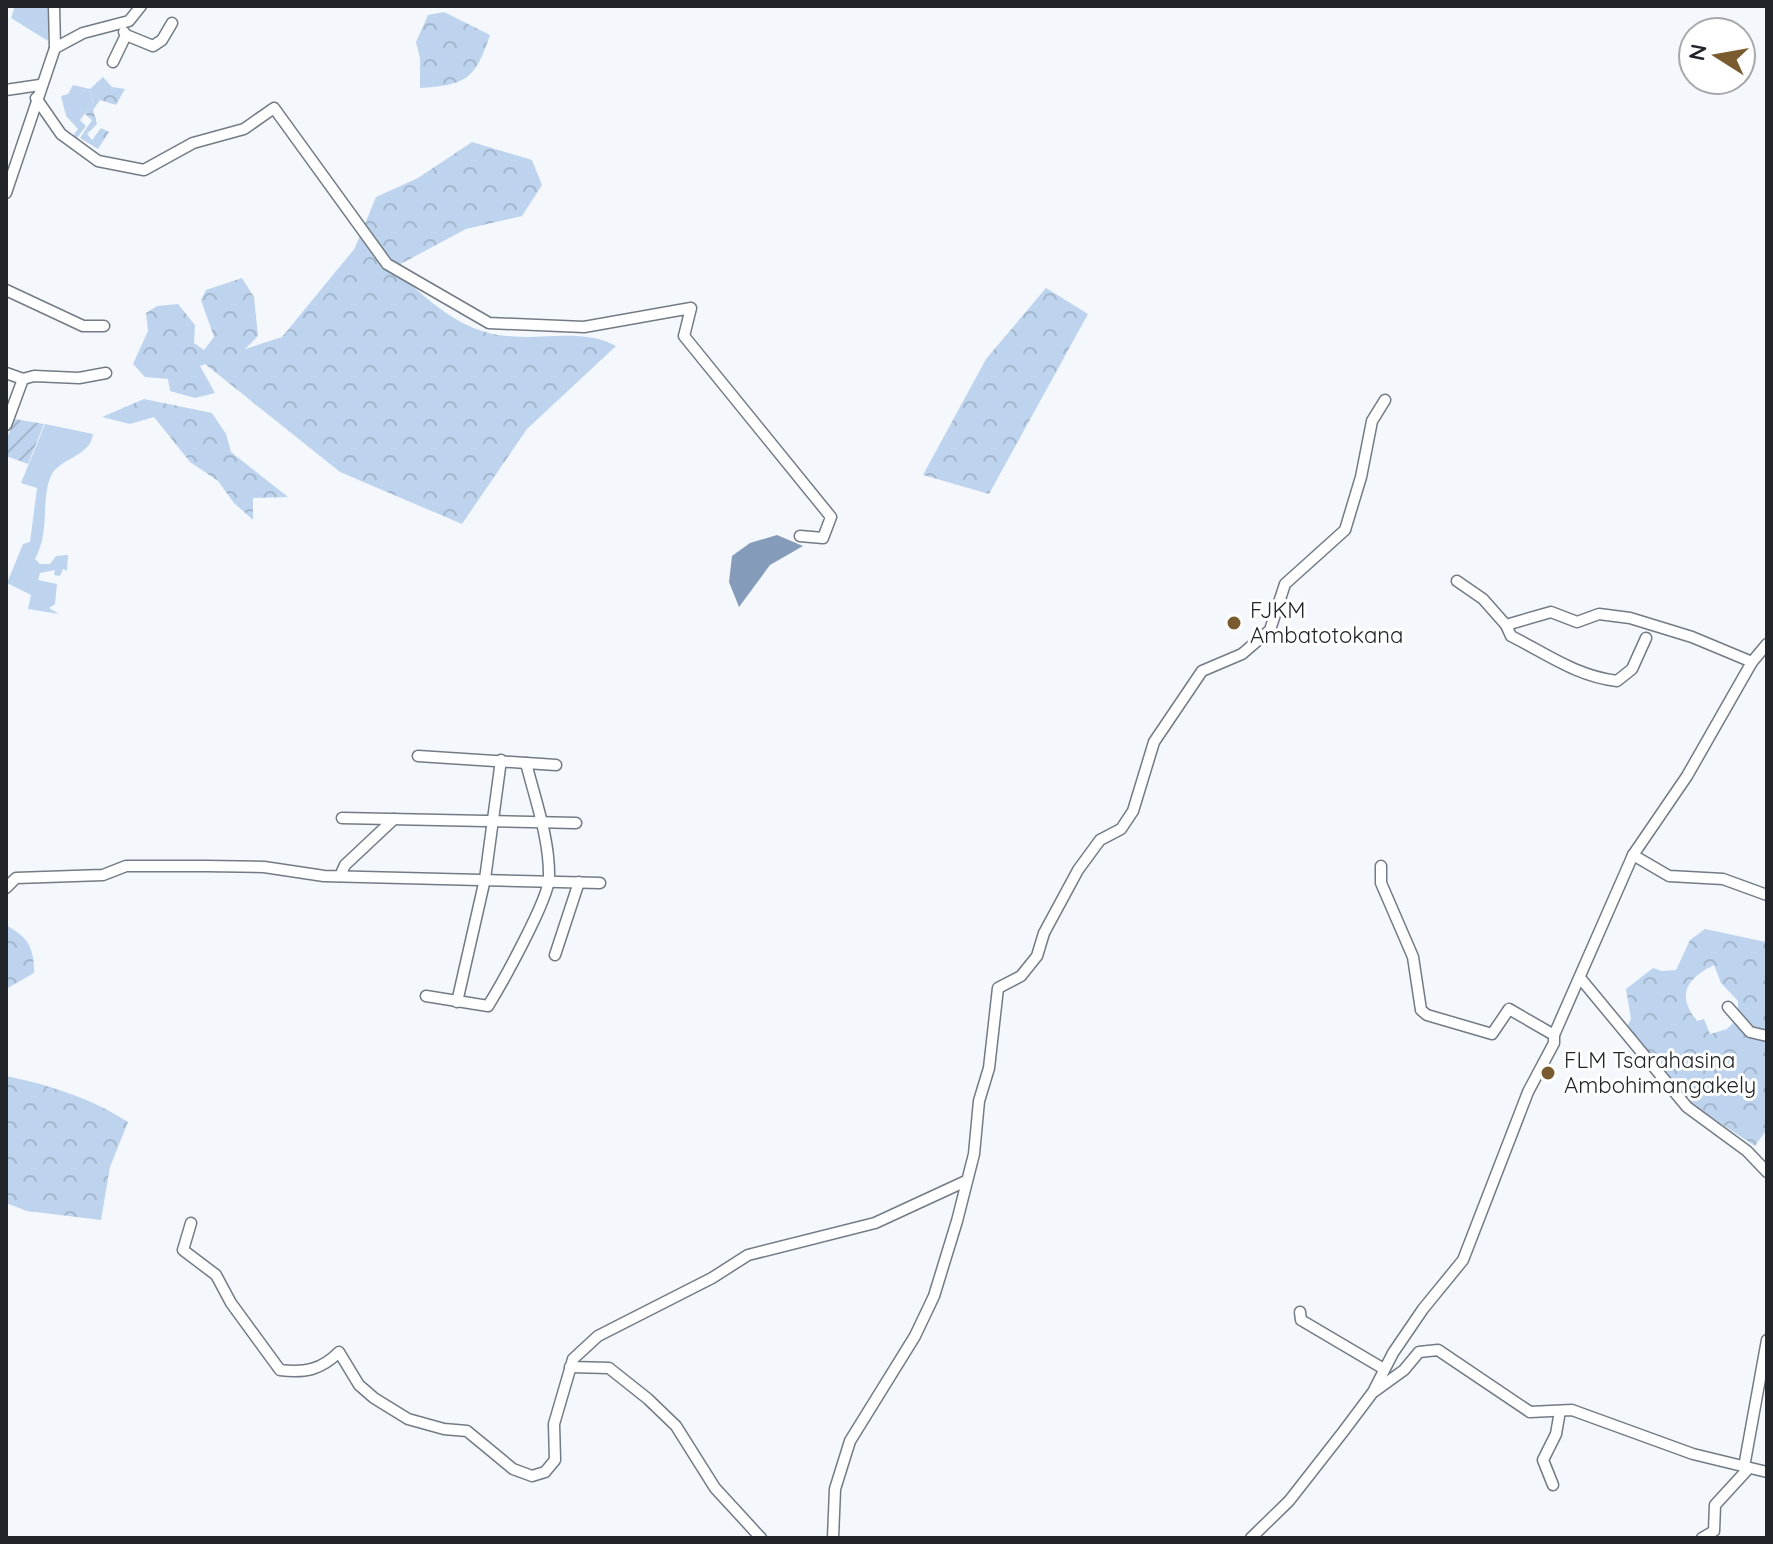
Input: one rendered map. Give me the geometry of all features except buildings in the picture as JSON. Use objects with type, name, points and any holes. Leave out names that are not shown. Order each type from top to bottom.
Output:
[{"type":"street","points":[[6,193],[55,48],[54,6]]},
{"type":"street","points":[[55,48],[83,33],[129,21],[141,6]]},
{"type":"street","points":[[117,24],[126,35],[153,46],[162,40],[172,23]]},
{"type":"street","points":[[113,62],[126,35]]},
{"type":"street","points":[[6,90],[40,85]]},
{"type":"street","points":[[36,98],[61,134],[98,161],[144,170],[193,143],[244,129],[274,108],[387,264],[489,323],[584,327],[691,308],[684,336],[831,517],[823,538],[800,536]]},
{"type":"street","points":[[6,290],[83,326],[104,326]]},
{"type":"street","points":[[6,373],[23,379],[34,376],[79,378],[106,373]]},
{"type":"street","points":[[6,425],[23,379]]},
{"type":"street","points":[[833,1538],[835,1489],[850,1441],[915,1336],[934,1296],[978,1132],[979,1101],[989,1068],[998,988],[1021,976],[1037,956],[1044,933],[1078,870],[1100,840],[1121,829],[1133,811],[1154,742],[1202,671],[1242,654],[1270,630],[1285,584],[1345,530],[1361,477],[1372,421],[1385,400]]},
{"type":"street","points":[[1457,581],[1483,599],[1506,625],[1511,636],[1590,678],[1617,681],[1632,669],[1646,638]]},
{"type":"street","points":[[1506,625],[1551,612],[1577,622],[1599,614],[1630,618],[1692,637],[1752,662]]},
{"type":"street","points":[[1251,1538],[1289,1501],[1373,1392],[1384,1369],[1423,1309],[1463,1260],[1528,1092],[1554,1043],[1554,1035],[1633,855],[1687,776],[1752,662],[1767,644]]},
{"type":"street","points":[[418,756],[556,765]]},
{"type":"street","points":[[457,1002],[485,879],[501,760]]},
{"type":"street","points":[[426,996],[488,1006],[506,976],[550,881],[541,822],[526,763]]},
{"type":"street","points":[[342,818],[576,823]]},
{"type":"street","points":[[340,876],[345,865],[394,819]]},
{"type":"street","points":[[1633,855],[1669,876],[1723,879],[1767,895]]},
{"type":"street","points":[[6,888],[16,878],[103,875],[126,866],[264,867],[340,876],[600,883]]},
{"type":"street","points":[[1381,866],[1381,883],[1413,957],[1421,1010],[1436,1020],[1456,1022],[1492,1034],[1509,1009],[1554,1035]]},
{"type":"street","points":[[555,955],[579,882]]},
{"type":"street","points":[[1581,979],[1687,1107],[1747,1151],[1767,1172]]},
{"type":"street","points":[[1728,1007],[1750,1032],[1767,1036]]},
{"type":"street","points":[[191,1223],[183,1250],[216,1275],[231,1303],[280,1370],[299,1372],[325,1367],[339,1352],[359,1385],[374,1398],[408,1419],[444,1429],[467,1431],[513,1469],[532,1476],[545,1472],[555,1460],[554,1424],[570,1367],[573,1359],[598,1336],[712,1278],[748,1255],[875,1223],[966,1181]]},
{"type":"street","points":[[1300,1312],[1301,1320],[1384,1369]]},
{"type":"street","points":[[1702,1538],[1714,1531],[1715,1505],[1746,1468],[1767,1340]]},
{"type":"street","points":[[1373,1392],[1404,1370],[1419,1352],[1438,1350],[1530,1412],[1572,1410],[1605,1425],[1767,1472]]},
{"type":"street","points":[[570,1367],[609,1368],[638,1389],[676,1426],[715,1488],[761,1538]]},
{"type":"street","points":[[1553,1485],[1543,1460],[1556,1434],[1560,1411]]},
{"type":"green space","points":[[15,6],[48,6],[48,41],[11,18]]},
{"type":"green space","points":[[444,12],[490,35],[479,61],[467,77],[449,85],[420,88],[420,58],[416,42],[428,15]]},
{"type":"green space","points":[[103,77],[112,87],[125,89],[116,105],[100,100],[93,110],[97,124],[87,134],[92,140],[101,128],[109,132],[98,149],[80,138],[92,120],[85,114],[93,102],[90,89]]},
{"type":"green space","points":[[73,85],[90,89],[93,103],[80,120],[86,126],[74,142],[71,139],[78,129],[66,116],[61,96],[68,94]]},
{"type":"green space","points":[[472,142],[532,160],[542,185],[522,216],[466,229],[393,268],[444,312],[474,328],[507,336],[591,337],[616,346],[527,429],[462,524],[340,472],[205,364],[200,366],[215,393],[195,398],[170,391],[168,379],[145,377],[133,364],[148,331],[146,313],[157,306],[178,304],[195,325],[194,343],[204,350],[214,337],[201,300],[206,290],[242,278],[254,297],[258,336],[245,349],[282,337],[355,248],[376,197],[418,178]]},
{"type":"green space","points":[[1046,288],[1088,314],[989,494],[923,475],[986,359]]},
{"type":"green space","points":[[144,399],[212,413],[226,434],[231,452],[288,497],[253,498],[253,520],[234,503],[218,481],[190,462],[154,417],[130,424],[102,417]]},
{"type":"green space","points":[[15,419],[44,424],[28,464],[6,456],[6,440]]},
{"type":"green space","points":[[45,424],[93,434],[86,448],[54,471],[47,488],[42,538],[35,559],[40,564],[50,564],[56,556],[68,555],[67,571],[63,569],[60,576],[54,575],[55,570],[40,573],[38,580],[57,584],[55,604],[49,608],[59,614],[28,609],[31,595],[7,583],[23,544],[30,542],[37,488],[21,483]]},
{"type":"green space","points":[[6,925],[29,944],[34,973],[6,989]]},
{"type":"green space","points":[[1705,929],[1766,942],[1767,1129],[1755,1146],[1693,1105],[1627,1027],[1631,1019],[1626,989],[1653,968],[1676,970],[1690,940]],"holes":[[[1714,965],[1721,983],[1738,1001],[1738,1018],[1727,1029],[1710,1034],[1704,1019],[1697,1021],[1691,1012],[1687,1003],[1687,988],[1704,970]]]},
{"type":"green space","points":[[6,1076],[69,1093],[128,1122],[110,1167],[101,1220],[27,1211],[6,1203]]},
{"type":"shaded area","points":[[777,535],[803,546],[770,565],[739,607],[729,582],[732,556],[750,543]]},
{"type":"place","name":"FJKM Ambatotokana","points":[[1234,623]]},
{"type":"place","name":"FLM Tsarahasina Ambohimangakely","points":[[1548,1073]]}]
